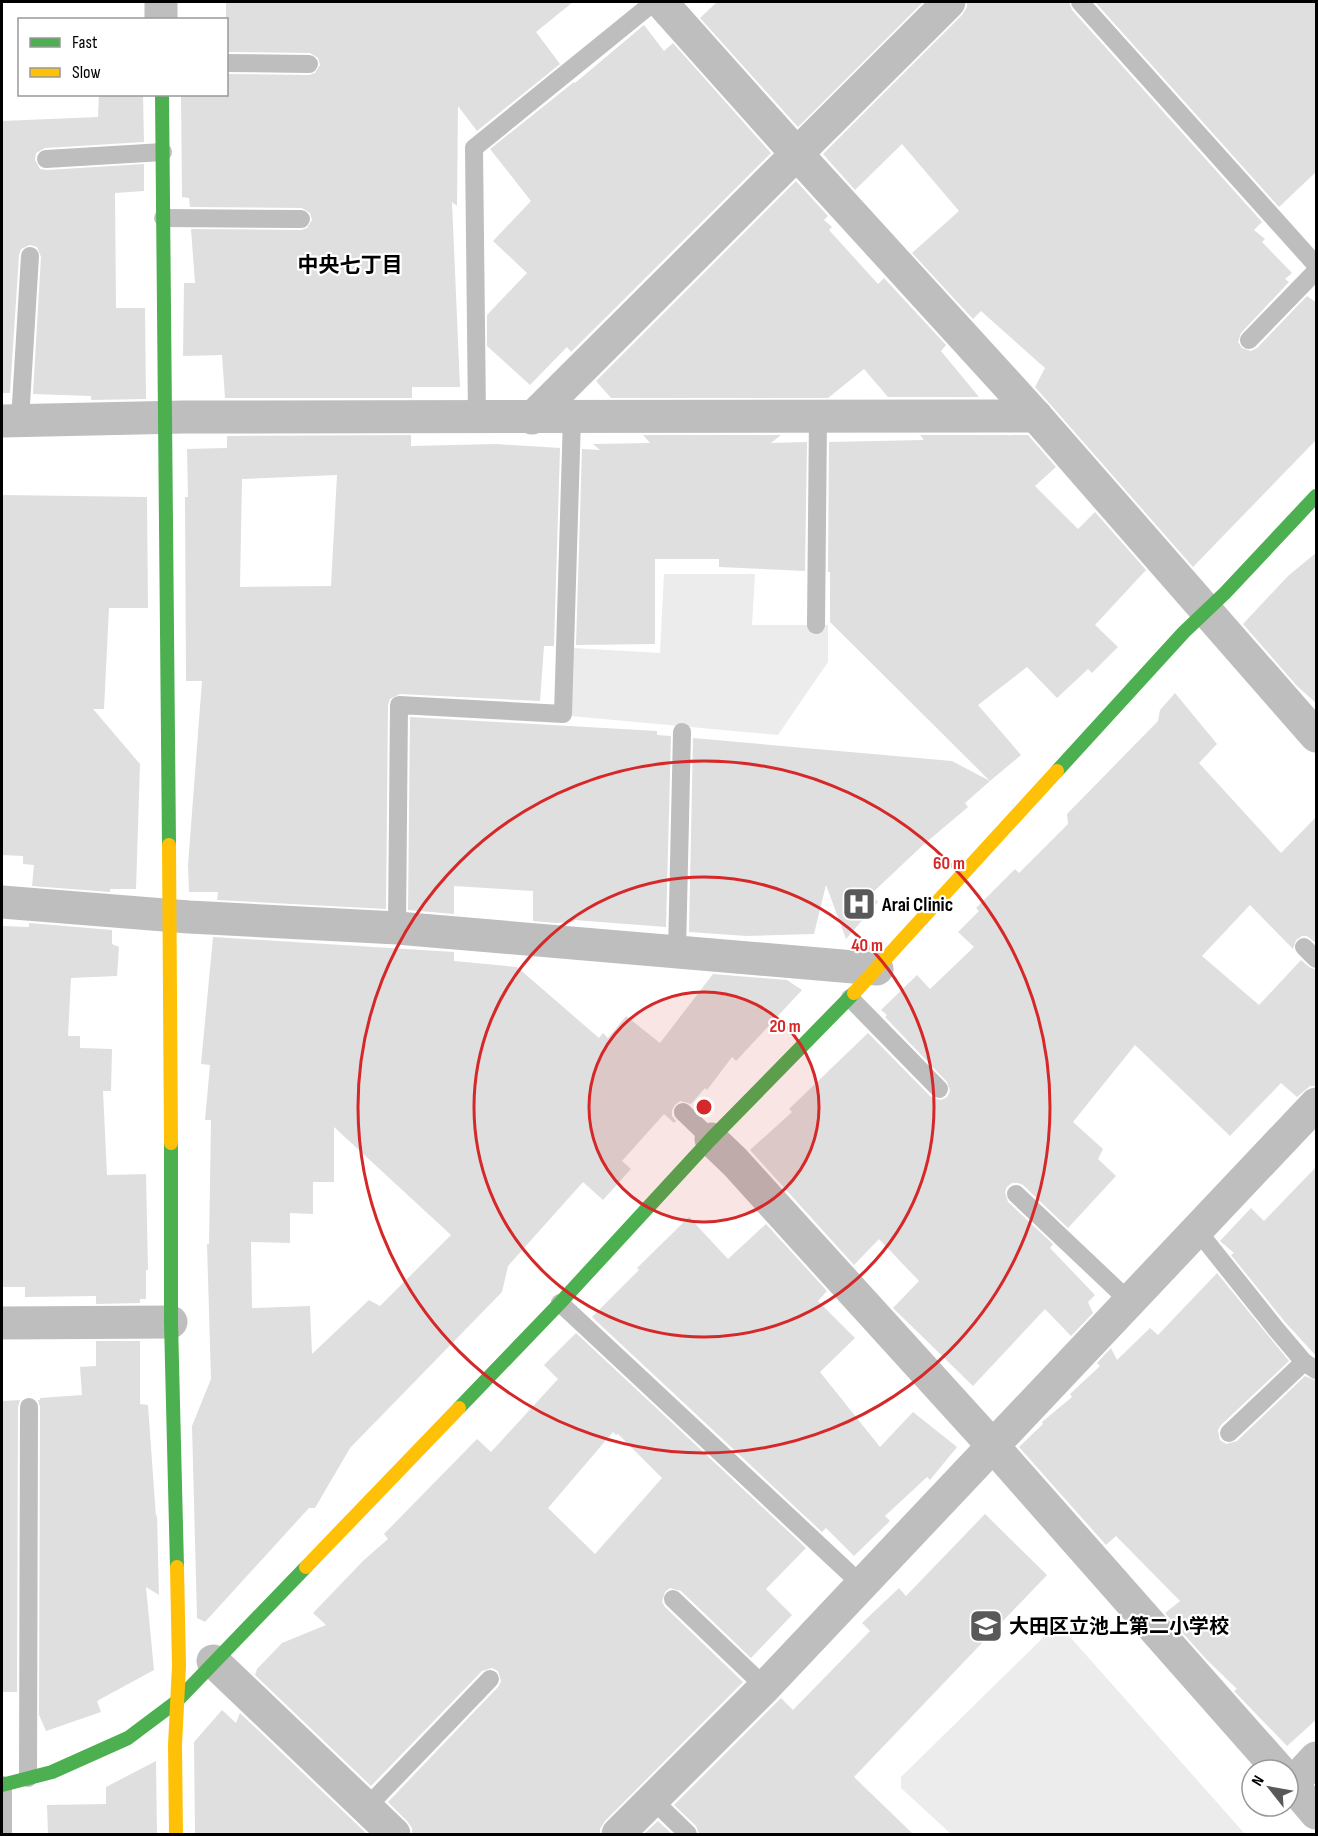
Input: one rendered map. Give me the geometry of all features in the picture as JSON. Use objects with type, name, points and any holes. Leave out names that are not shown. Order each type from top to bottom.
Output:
[{"type":"street","points":[[161,2],[161,18]]},
{"type":"street","points":[[532,418],[949,2]]},
{"type":"street","points":[[663,3],[796,153],[1036,416],[1317,736]]},
{"type":"street","points":[[162,96],[170,915],[171,1322],[178,1666],[176,1834]]},
{"type":"street","points":[[11,420],[1036,416]]},
{"type":"street","points":[[2,1785],[52,1772],[128,1738],[176,1702],[560,1303],[711,1139],[850,998],[1184,632],[1317,496]]},
{"type":"street","points":[[2,902],[170,915],[397,928],[877,969]]},
{"type":"street","points":[[618,1834],[765,1687],[1317,1104]]},
{"type":"street","points":[[711,1139],[765,1195],[993,1446],[1268,1758]]},
{"type":"street","points":[[2,1323],[171,1322]]},
{"type":"street","points":[[213,1661],[394,1834]]},
{"type":"street","points":[[1300,1769],[1317,1758]]},
{"type":"street","points":[[1300,1794],[1317,1813]]},
{"type":"lane","points":[[1080,2],[1317,265]]},
{"type":"lane","points":[[477,417],[474,148],[663,3]]},
{"type":"lane","points":[[228,63],[309,64]]},
{"type":"lane","points":[[46,159],[163,152]]},
{"type":"lane","points":[[163,218],[301,219]]},
{"type":"lane","points":[[11,420],[30,256]]},
{"type":"lane","points":[[1249,340],[1317,271]]},
{"type":"lane","points":[[397,928],[399,705],[563,714],[572,417]]},
{"type":"lane","points":[[816,625],[818,417]]},
{"type":"lane","points":[[677,951],[682,732]]},
{"type":"lane","points":[[850,998],[939,1089]]},
{"type":"lane","points":[[683,1112],[711,1139]]},
{"type":"lane","points":[[1016,1194],[1129,1301]]},
{"type":"lane","points":[[1197,1230],[1310,1366],[1229,1432]]},
{"type":"lane","points":[[560,1303],[862,1585]]},
{"type":"lane","points":[[28,1778],[29,1407]]},
{"type":"lane","points":[[673,1599],[765,1687]]},
{"type":"lane","points":[[366,1808],[490,1679]]},
{"type":"lane","points":[[2,1785],[3,1834]]},
{"type":"lane","points":[[652,1800],[688,1834]]},
{"type":"shaded area","points":[[664,574],[755,574],[752,625],[828,625],[828,662],[778,735],[570,716],[573,648],[660,653]]},
{"type":"shaded area","points":[[1054,1627],[1063,1629],[1245,1834],[951,1834],[901,1788],[901,1777]]},
{"type":"building","points":[[226,2],[573,2],[536,32],[560,64],[477,131],[458,106],[457,206],[452,202],[460,387],[412,387],[412,398],[225,398],[222,355],[183,356],[184,283],[195,283],[191,229],[301,230],[307,228],[312,220],[310,213],[302,208],[190,207],[189,198],[182,197],[181,96],[228,96],[228,74],[309,75],[315,73],[320,65],[318,58],[310,53],[228,52],[228,18],[226,18]]},
{"type":"building","points":[[717,2],[923,2],[798,127],[700,18]]},
{"type":"building","points":[[967,2],[1069,2],[1072,10],[1262,222],[1254,230],[1265,239],[1262,242],[1292,273],[1285,279],[1289,282],[1241,333],[1238,342],[1242,348],[1251,351],[1257,348],[1307,296],[1317,303],[1317,439],[1193,567],[1035,387],[1045,368],[981,311],[973,319],[912,253],[959,211],[902,144],[855,190],[823,154],[962,15]]},
{"type":"building","points":[[1095,2],[1317,2],[1317,171],[1279,207]]},
{"type":"building","points":[[644,25],[664,51],[673,43],[771,153],[571,352],[567,347],[530,385],[487,346],[487,315],[527,273],[493,241],[531,201],[490,149],[575,83]]},
{"type":"building","points":[[99,96],[143,96],[144,142],[45,148],[36,153],[35,160],[40,169],[47,170],[144,164],[144,191],[115,193],[116,308],[145,308],[146,399],[91,400],[91,396],[33,394],[41,257],[37,247],[30,245],[21,249],[19,255],[10,393],[2,393],[2,121],[98,117]]},
{"type":"building","points":[[796,181],[828,216],[824,220],[832,227],[829,230],[878,284],[884,278],[946,345],[941,351],[979,397],[888,397],[864,369],[828,398],[611,398],[596,381]]},
{"type":"building","points":[[411,435],[411,446],[496,444],[560,448],[554,646],[544,646],[540,701],[400,694],[390,699],[388,705],[386,909],[217,900],[218,892],[189,892],[188,865],[202,681],[186,681],[187,449],[227,448],[227,436]],"holes":[[[337,475],[331,586],[240,587],[242,479]]]},
{"type":"building","points":[[643,435],[781,435],[771,443],[807,442],[805,571],[719,567],[719,559],[655,559],[655,644],[576,645],[582,449],[600,450],[593,444],[650,443]]},
{"type":"building","points":[[920,435],[1028,435],[1056,467],[1035,486],[1078,529],[1095,512],[1146,570],[1095,625],[1118,647],[1092,673],[1088,669],[1057,698],[1027,667],[978,705],[1021,755],[990,781],[830,622],[829,442],[924,440]]},
{"type":"building","points":[[2,495],[147,497],[148,608],[109,608],[104,709],[93,709],[140,764],[136,889],[110,889],[110,892],[32,886],[34,865],[23,864],[23,856],[2,855]]},
{"type":"building","points":[[1317,552],[1317,704],[1297,686],[1243,624],[1288,576]]},
{"type":"building","points":[[1175,693],[1217,744],[1199,763],[1281,853],[1317,816],[1317,944],[1307,936],[1302,936],[1296,940],[1293,949],[1250,905],[1202,956],[1259,1005],[1301,960],[1317,970],[1317,1086],[1310,1086],[1297,1097],[1281,1083],[1230,1136],[1135,1045],[1073,1122],[1103,1149],[1098,1159],[1116,1176],[1068,1228],[1023,1185],[1012,1183],[1005,1192],[1008,1202],[1053,1244],[1050,1248],[1095,1295],[1088,1302],[1093,1313],[1071,1336],[1045,1309],[973,1386],[893,1308],[919,1281],[879,1239],[854,1265],[750,1150],[792,1112],[789,1109],[868,1033],[931,1097],[941,1100],[947,1097],[950,1091],[947,1082],[881,1010],[917,975],[930,989],[974,947],[958,932],[979,911],[976,908],[1015,869],[1019,873],[1068,824],[1067,814],[1158,721],[1160,710]]},
{"type":"building","points":[[410,717],[657,731],[657,735],[671,736],[666,927],[574,920],[574,922],[556,923],[533,921],[533,891],[454,886],[454,914],[408,910]]},
{"type":"building","points":[[693,738],[952,761],[990,781],[965,803],[968,807],[871,894],[878,902],[846,939],[826,885],[814,934],[747,936],[689,932]]},
{"type":"building","points":[[29,923],[112,930],[112,944],[119,947],[117,976],[71,978],[68,1036],[80,1036],[80,1048],[112,1049],[111,1091],[103,1091],[107,1175],[146,1174],[148,1270],[146,1270],[146,1299],[140,1299],[140,1303],[96,1304],[96,1296],[25,1297],[25,1287],[2,1287],[2,926],[29,927]]},
{"type":"building","points":[[213,937],[454,952],[454,961],[517,967],[599,1038],[603,1033],[608,1038],[626,1016],[660,1043],[713,974],[787,980],[802,990],[736,1061],[732,1057],[707,1090],[705,1088],[691,1104],[680,1101],[675,1105],[672,1110],[672,1116],[676,1121],[674,1123],[664,1114],[622,1161],[631,1169],[603,1200],[583,1182],[508,1266],[502,1292],[350,1448],[315,1508],[309,1508],[205,1622],[197,1618],[192,1426],[211,1379],[207,1244],[209,1244],[211,1120],[205,1120],[210,1065],[201,1064]],"holes":[[[334,1127],[451,1235],[380,1306],[369,1300],[312,1354],[310,1306],[252,1308],[251,1242],[290,1243],[290,1213],[313,1214],[313,1182],[334,1182]]]},
{"type":"building","points":[[1317,1166],[1317,1357],[1285,1322],[1231,1255],[1234,1253],[1220,1241],[1251,1208],[1264,1221]]},
{"type":"building","points":[[689,1217],[728,1259],[766,1224],[827,1291],[818,1301],[855,1338],[820,1372],[880,1447],[913,1412],[957,1447],[930,1480],[927,1477],[885,1516],[890,1521],[854,1556],[826,1528],[822,1532],[592,1317],[639,1270],[637,1268]]},
{"type":"building","points":[[1217,1273],[1289,1361],[1221,1425],[1218,1430],[1220,1440],[1226,1444],[1237,1441],[1305,1376],[1317,1381],[1317,1719],[1287,1746],[1234,1691],[1237,1689],[1206,1659],[1165,1613],[1180,1601],[1116,1536],[1106,1545],[1019,1447],[1043,1424],[1042,1422],[1072,1397],[1070,1394],[1100,1366],[1097,1363],[1111,1348],[1117,1360],[1150,1328],[1158,1335]]},
{"type":"building","points":[[576,1333],[806,1548],[766,1589],[792,1615],[751,1658],[681,1591],[670,1588],[665,1592],[662,1602],[665,1607],[743,1682],[605,1821],[600,1834],[412,1834],[412,1828],[407,1821],[388,1802],[498,1687],[501,1681],[498,1671],[492,1668],[482,1671],[371,1786],[255,1675],[257,1669],[282,1643],[326,1625],[313,1613],[364,1560],[388,1539],[384,1534],[477,1439],[491,1452],[558,1379],[544,1365]],"holes":[[[613,1432],[618,1434],[662,1478],[595,1554],[548,1508]]]},
{"type":"building","points":[[96,1341],[140,1341],[140,1404],[148,1405],[156,1517],[157,1514],[159,1595],[146,1587],[154,1670],[97,1701],[101,1712],[46,1731],[39,1715],[40,1407],[38,1400],[82,1395],[80,1367],[96,1366]]},
{"type":"building","points":[[20,1400],[18,1407],[17,1692],[2,1692],[2,1401]]},
{"type":"building","points":[[985,1514],[1047,1575],[854,1777],[913,1834],[699,1834],[696,1826],[674,1805],[781,1698],[793,1710],[870,1631],[862,1623],[899,1588],[906,1596]]},
{"type":"building","points":[[222,1710],[236,1723],[240,1713],[367,1834],[195,1834],[194,1742]]},
{"type":"building","points":[[156,1761],[157,1834],[48,1834],[47,1805],[106,1804],[106,1787]]},
{"type":"building","points":[[658,1821],[672,1834],[644,1834]]},
{"type":"traffic: fast","points":[[162,96],[169,845]]},
{"type":"traffic: fast","points":[[1057,771],[1184,632],[1225,593],[1316,496]]},
{"type":"traffic: fast","points":[[459,1408],[560,1303],[711,1139],[854,993]]},
{"type":"traffic: fast","points":[[171,1143],[171,1322],[177,1567]]},
{"type":"traffic: fast","points":[[2,1785],[52,1772],[128,1738],[176,1702],[306,1567]]},
{"type":"traffic: slow","points":[[854,993],[1057,771]]},
{"type":"traffic: slow","points":[[169,845],[171,1143]]},
{"type":"traffic: slow","points":[[306,1567],[459,1408]]},
{"type":"traffic: slow","points":[[176,1834],[175,1745],[179,1666],[177,1567]]},
{"type":"place","name":"Arai Clinic","points":[[859,904]]},
{"type":"place","name":"大田区立池上第二小学校","points":[[986,1626]]},
{"type":"district","name":"中央七丁目","points":[[350,265]]}]
